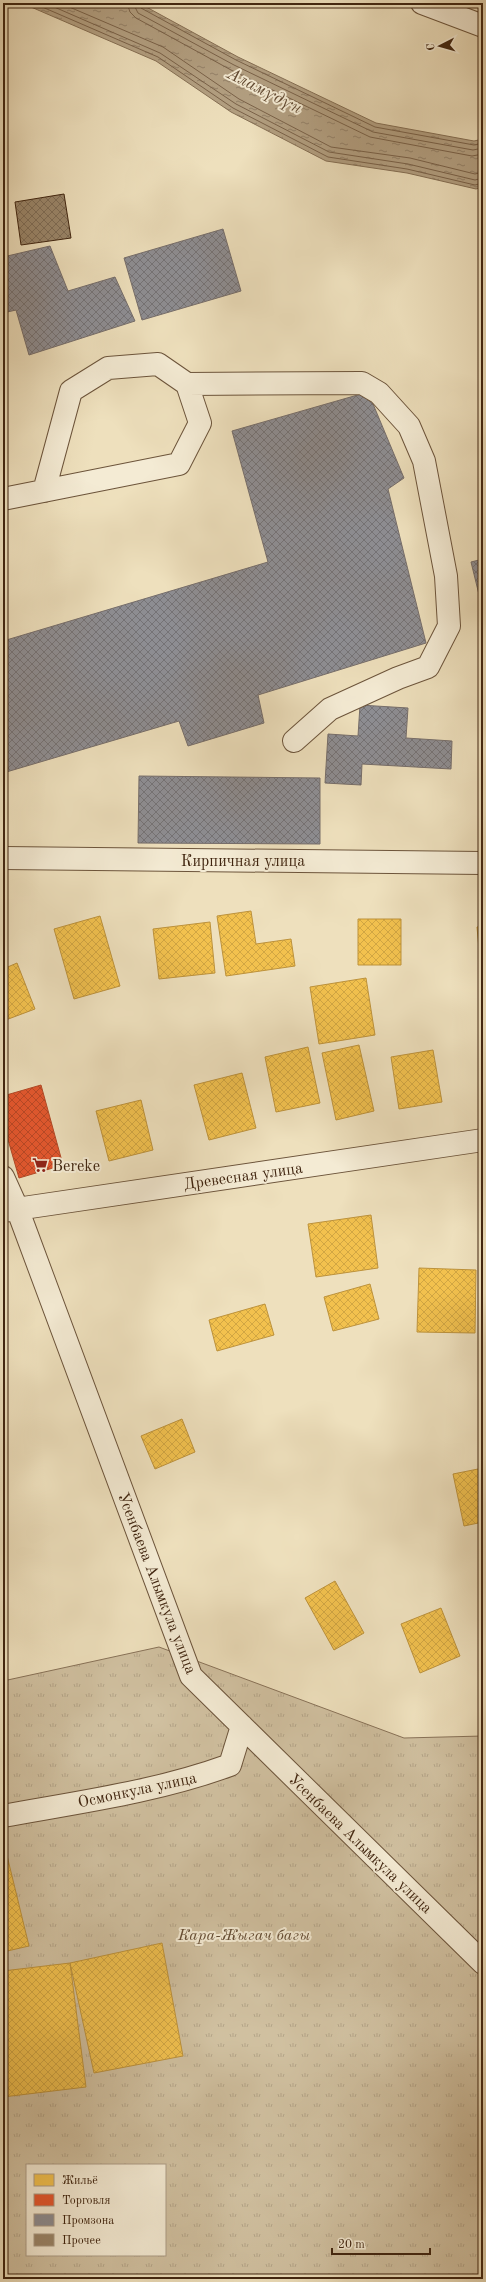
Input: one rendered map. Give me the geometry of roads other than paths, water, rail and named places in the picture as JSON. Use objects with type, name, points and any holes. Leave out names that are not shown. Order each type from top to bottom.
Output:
[{"type":"street","points":[[422,3],[483,26]]},
{"type":"street","points":[[44,491],[71,391],[108,368],[158,364],[187,384],[362,383],[379,392],[409,426],[424,461],[446,576],[450,626],[428,667],[398,678],[330,709],[294,741]]},
{"type":"street","points":[[3,499],[179,464],[200,423],[187,384]]},
{"type":"street","name":"Кирпичная улица","points":[[3,858],[483,862]]},
{"type":"street","name":"Древесная улица","points":[[10,1210],[483,1140]]},
{"type":"street","name":"Усенбаева Алымкула улица","points":[[3,1176],[10,1210],[191,1676],[483,1963]]},
{"type":"street","name":"Осмонкула улица","points":[[3,1816],[154,1789],[194,1778],[230,1765],[242,1726]]},
{"type":"water","name":"Аламүдүн","points":[[15,3],[139,3],[238,57],[376,123],[474,141],[483,139],[483,187],[476,189],[407,173],[326,161],[231,112],[156,61],[31,7]]},
{"type":"place","name":"Bereke","points":[[40,1165]]},
{"type":"park label","name":"Кара-Жыгач багы","points":[[244,1934]]}]
